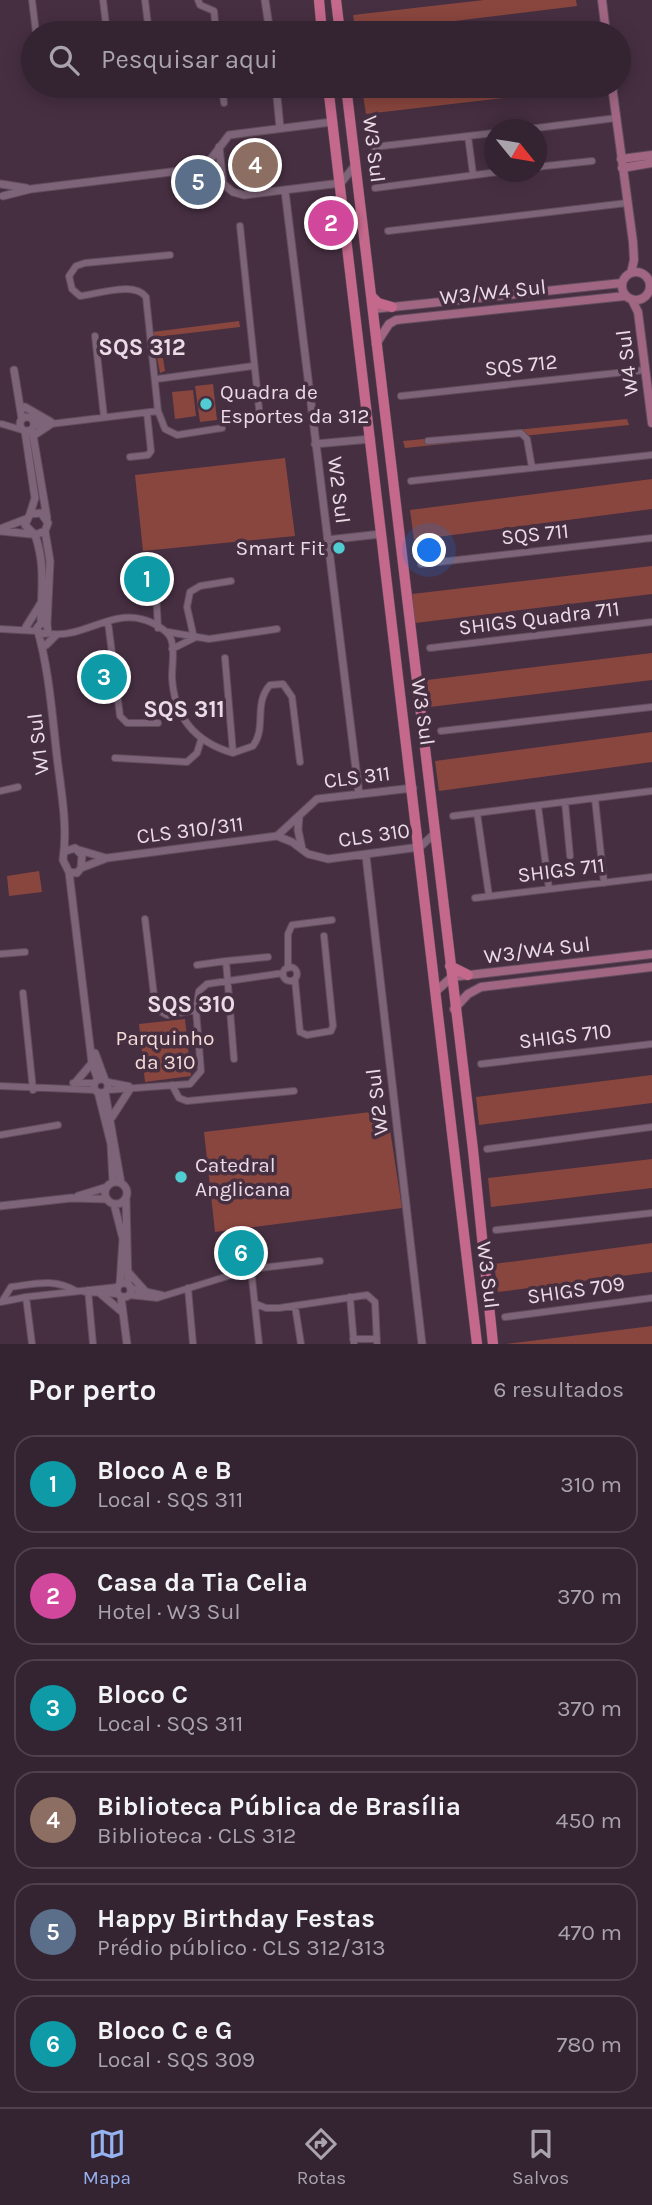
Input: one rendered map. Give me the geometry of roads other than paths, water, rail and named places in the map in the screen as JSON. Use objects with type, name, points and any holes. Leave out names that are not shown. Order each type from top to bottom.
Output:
[{"type":"main road","points":[[336,0],[339,21]]},
{"type":"main road","points":[[602,0],[605,21]]},
{"type":"main road","points":[[319,1],[321,21]]},
{"type":"main road","name":"W3 Sul","points":[[329,98],[477,1344]]},
{"type":"main road","name":"W3 Sul","points":[[348,98],[454,1009],[474,1158],[493,1344]]},
{"type":"main road","points":[[614,98],[634,260],[631,273],[622,283],[629,298],[641,299],[650,293],[650,280],[642,274],[631,273]]},
{"type":"main road","points":[[621,163],[652,155]]},
{"type":"main road","points":[[621,163],[652,163]]},
{"type":"main road","name":"W3/W4 Sul","points":[[373,309],[622,283]]},
{"type":"main road","points":[[567,289],[569,302]]},
{"type":"main road","points":[[514,294],[515,308]]},
{"type":"main road","points":[[371,296],[378,303],[392,307]]},
{"type":"main road","name":"W3/W4 Sul","points":[[376,344],[389,324],[396,320],[629,298]]},
{"type":"main road","name":"W4 Sul","points":[[629,298],[638,312],[652,423]]},
{"type":"main road","points":[[461,299],[463,313]]},
{"type":"main road","points":[[357,330],[364,316],[373,309]]},
{"type":"main road","points":[[376,486],[394,484]]},
{"type":"main road","points":[[395,645],[403,648],[411,643]]},
{"type":"main road","points":[[396,660],[405,655],[413,659]]},
{"type":"main road","points":[[648,954],[649,968]]},
{"type":"main road","name":"W3/W4 Sul","points":[[468,975],[648,954]]},
{"type":"main road","points":[[595,961],[595,974]]},
{"type":"main road","points":[[541,967],[542,980]]},
{"type":"main road","name":"W3/W4 Sul","points":[[454,1009],[475,989],[649,968]]},
{"type":"main road","points":[[434,994],[451,972],[468,975]]},
{"type":"street","points":[[32,0],[35,21]]},
{"type":"street","points":[[103,0],[106,21]]},
{"type":"street","points":[[145,0],[148,21]]},
{"type":"street","points":[[198,0],[200,5],[214,11],[215,21]]},
{"type":"street","points":[[265,0],[268,21]]},
{"type":"street","points":[[223,98],[224,103]]},
{"type":"street","points":[[277,98],[280,128]]},
{"type":"street","points":[[547,127],[616,118]]},
{"type":"street","points":[[204,169],[229,135],[332,122]]},
{"type":"street","points":[[374,147],[484,134]]},
{"type":"street","points":[[468,136],[473,174]]},
{"type":"street","points":[[219,147],[223,184]]},
{"type":"street","points":[[547,166],[592,161]]},
{"type":"street","points":[[30,189],[0,183],[1,198],[30,189],[204,169],[233,192],[244,195],[339,184],[349,177],[356,164]]},
{"type":"street","points":[[375,188],[484,173]]},
{"type":"street","name":"W2 Sul","points":[[285,191],[359,794]]},
{"type":"street","points":[[388,231],[627,203]]},
{"type":"street","points":[[240,226],[260,418]]},
{"type":"street","points":[[170,255],[76,266],[69,276],[72,289],[80,296],[130,289],[142,292],[146,297],[157,379],[158,411],[165,429],[177,435],[222,428]]},
{"type":"street","points":[[95,336],[104,418]]},
{"type":"street","points":[[157,379],[253,366]]},
{"type":"street","points":[[14,370],[18,397],[28,426],[35,498],[25,525],[34,534]]},
{"type":"street","name":"SQS 712","points":[[401,396],[645,370]]},
{"type":"street","points":[[18,397],[25,407],[53,423]]},
{"type":"street","points":[[0,530],[34,534],[45,531],[47,519],[25,407]]},
{"type":"street","points":[[1,424],[28,426],[158,411]]},
{"type":"street","points":[[130,457],[148,455],[151,451],[147,413]]},
{"type":"street","points":[[28,426],[53,423]]},
{"type":"street","points":[[428,441],[521,433],[527,439],[532,468]]},
{"type":"street","points":[[315,444],[370,439]]},
{"type":"street","points":[[411,481],[652,455]]},
{"type":"street","points":[[0,530],[41,513],[47,519]]},
{"type":"street","name":"W1 Sul","points":[[45,531],[50,561],[44,654],[65,829],[66,851],[63,860],[69,872]]},
{"type":"street","name":"W1 Sul","points":[[34,534],[43,561],[41,602],[46,630],[44,654]]},
{"type":"street","points":[[327,540],[381,534]]},
{"type":"street","name":"SQS 711","points":[[421,564],[652,538]]},
{"type":"street","points":[[194,638],[187,607],[190,592],[200,586],[231,581]]},
{"type":"street","points":[[156,592],[158,628]]},
{"type":"street","points":[[26,627],[41,602]]},
{"type":"street","points":[[0,629],[46,630],[139,618],[166,632],[194,638],[209,639],[276,629]]},
{"type":"street","points":[[108,622],[120,716],[127,723],[158,723]]},
{"type":"street","name":"SHIGS Quadra 711","points":[[430,648],[652,622]]},
{"type":"street","points":[[16,630],[26,627],[46,630]]},
{"type":"street","points":[[166,632],[172,649],[174,697],[190,731],[201,740],[233,753],[246,751],[259,737],[261,699],[270,685],[277,683],[289,688],[292,697],[300,762]]},
{"type":"street","points":[[172,649],[194,638]]},
{"type":"street","points":[[225,658],[233,753]]},
{"type":"street","points":[[441,731],[652,707]]},
{"type":"street","points":[[115,758],[187,762],[197,753],[201,740]]},
{"type":"street","points":[[0,791],[18,787]]},
{"type":"street","name":"CLS 311","points":[[277,836],[317,799],[413,788]]},
{"type":"street","points":[[453,816],[652,792]]},
{"type":"street","points":[[595,799],[604,883]]},
{"type":"street","points":[[565,802],[570,856]]},
{"type":"street","points":[[538,806],[549,889]]},
{"type":"street","points":[[300,812],[298,830],[303,850]]},
{"type":"street","points":[[477,813],[489,896]]},
{"type":"street","name":"W1 Sul","points":[[65,829],[77,849],[81,870]]},
{"type":"street","name":"CLS 310","points":[[277,836],[328,859],[366,856],[420,846],[434,834]]},
{"type":"street","name":"CLS 310/311","points":[[69,872],[81,870],[107,858],[277,836]]},
{"type":"street","points":[[66,851],[77,849]]},
{"type":"street","name":"CLS 310/311","points":[[77,849],[107,858]]},
{"type":"street","name":"W2 Sul","points":[[366,856],[422,1344]]},
{"type":"street","points":[[73,898],[81,870]]},
{"type":"street","points":[[69,872],[92,1046],[111,1144],[114,1184]]},
{"type":"street","name":"SHIGS 711","points":[[475,898],[652,877]]},
{"type":"street","points":[[145,919],[158,1010],[167,1016],[196,1010]]},
{"type":"street","points":[[324,936],[332,1030],[307,1035],[300,1032],[289,975],[288,934],[292,925],[332,920]]},
{"type":"street","points":[[0,954],[25,951]]},
{"type":"street","points":[[197,965],[268,957]]},
{"type":"street","points":[[226,961],[234,1059]]},
{"type":"street","points":[[64,1087],[75,1083],[132,1088],[190,1084],[201,1071],[196,1010],[197,997],[202,987],[289,975]]},
{"type":"street","points":[[23,993],[33,1090]]},
{"type":"street","name":"SHIGS 710","points":[[481,1064],[652,1044]]},
{"type":"street","points":[[92,1046],[92,1063],[112,1117],[114,1184],[110,1202],[123,1239],[124,1324]]},
{"type":"street","points":[[75,1083],[92,1063]]},
{"type":"street","points":[[172,1085],[179,1098],[187,1101],[294,1091]]},
{"type":"street","points":[[0,1086],[33,1090],[101,1086]]},
{"type":"street","points":[[112,1117],[132,1088]]},
{"type":"street","points":[[0,1135],[58,1125]]},
{"type":"street","points":[[487,1149],[652,1127]]},
{"type":"street","points":[[0,1206],[71,1198],[114,1184],[128,1192],[125,1200],[128,1273],[121,1311],[127,1344]]},
{"type":"street","points":[[71,1198],[110,1202],[125,1200]]},
{"type":"street","points":[[496,1230],[652,1213]]},
{"type":"street","points":[[1,1301],[11,1287],[47,1282],[58,1282],[84,1292],[100,1294],[124,1291],[157,1298],[251,1269],[320,1261]]},
{"type":"street","points":[[251,1269],[259,1344]]},
{"type":"street","points":[[128,1273],[145,1291]]},
{"type":"street","points":[[188,1287],[193,1344]]},
{"type":"street","points":[[1,1301],[84,1292],[145,1291],[164,1296]]},
{"type":"street","points":[[84,1292],[93,1344]]},
{"type":"street","points":[[100,1294],[121,1311]]},
{"type":"street","points":[[256,1304],[266,1308],[295,1306],[351,1297],[367,1295],[374,1300],[377,1341],[353,1342],[351,1297]]},
{"type":"street","points":[[26,1297],[32,1344]]},
{"type":"street","name":"SHIGS 709","points":[[505,1317],[652,1298]]},
{"type":"street","points":[[295,1306],[301,1344]]},
{"type":"place","name":"Biblioteca Pública de Brasília","points":[[255,165]]},
{"type":"place","name":"Happy Birthday Festas","points":[[198,182]]},
{"type":"place","name":"Casa da Tia Celia","points":[[331,223]]},
{"type":"place","name":"Quadra de Esportes da 312","points":[[206,404]]},
{"type":"place","name":"Smart Fit","points":[[339,548]]},
{"type":"place","name":"Bloco A e B","points":[[147,579]]},
{"type":"place","name":"Bloco C","points":[[104,677]]},
{"type":"place","name":"Catedral Anglicana","points":[[181,1177]]},
{"type":"place","name":"Bloco C e G","points":[[241,1253]]},
{"type":"district","name":"SQS 312","points":[[142,347]]},
{"type":"district","name":"SQS 311","points":[[184,709]]},
{"type":"district","name":"SQS 310","points":[[191,1004]]},
{"type":"park label","name":"Parquinho da 310","points":[[165,1050]]}]
